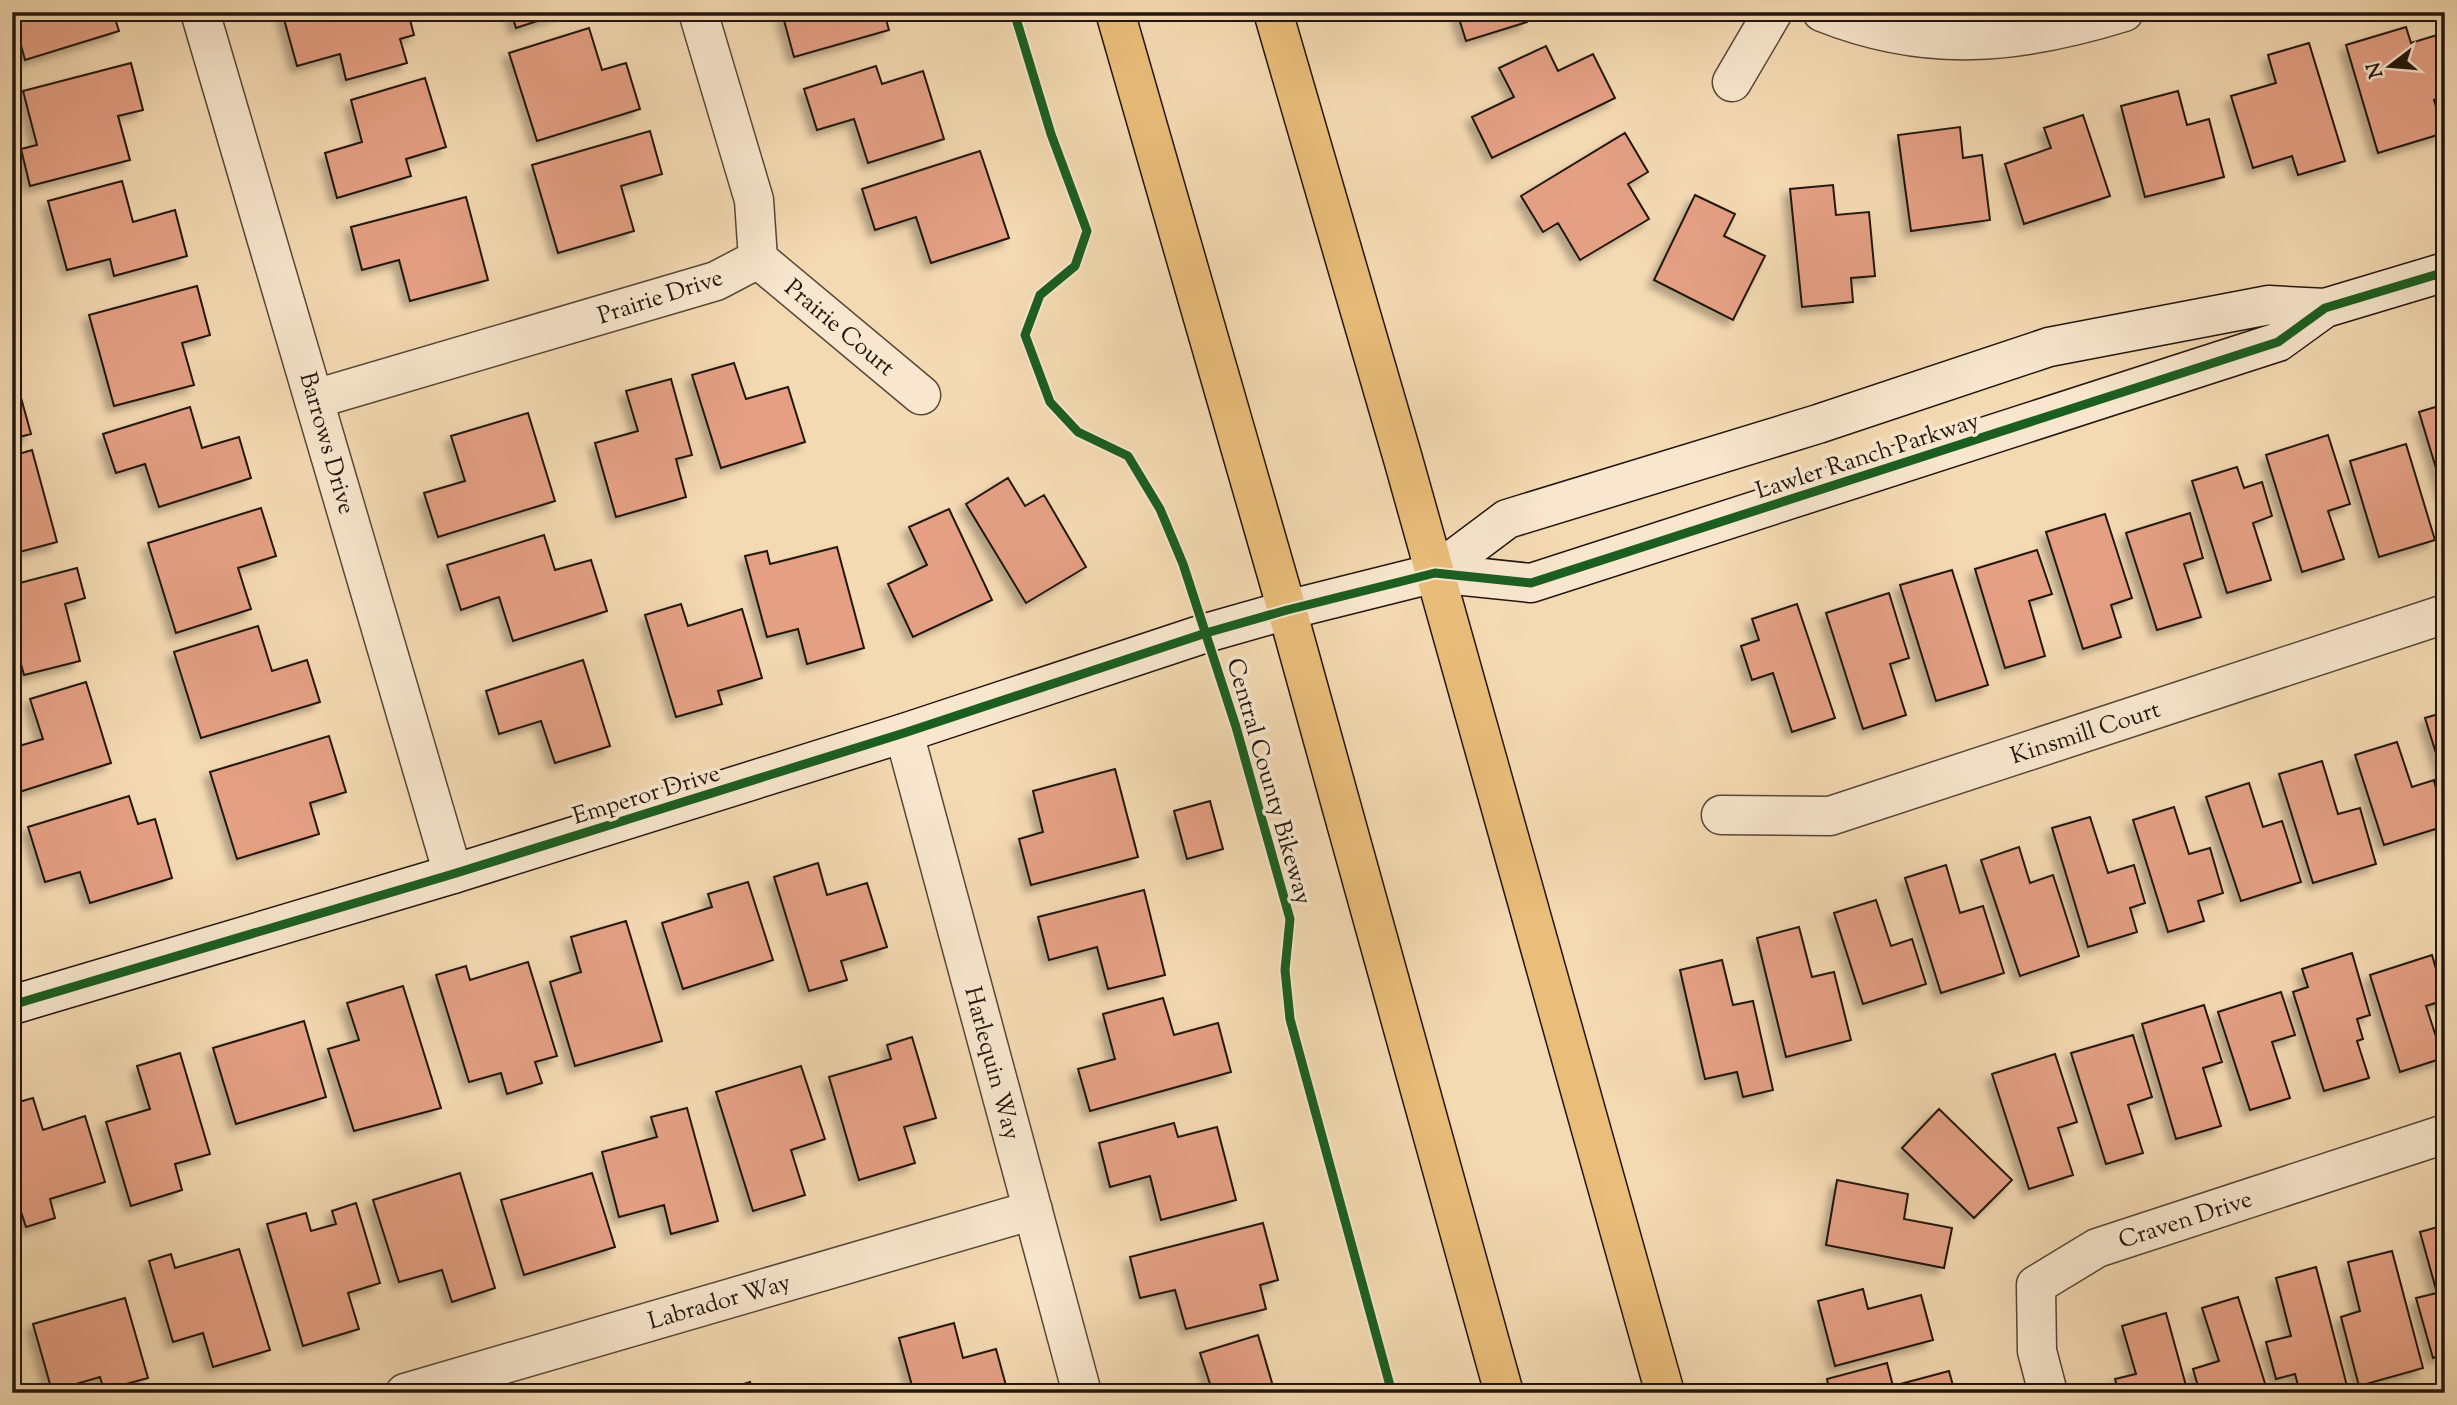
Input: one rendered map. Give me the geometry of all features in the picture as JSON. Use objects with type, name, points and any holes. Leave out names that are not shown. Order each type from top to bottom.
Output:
[{"type":"highway","points":[[1115,12],[1287,610],[1504,1393]]},
{"type":"highway","points":[[1273,12],[1435,573],[1665,1393]]},
{"type":"street","name":"Barrows Drive","points":[[200,12],[453,874]]},
{"type":"street","points":[[698,12],[754,200],[758,259]]},
{"type":"street","points":[[1732,82],[1773,12]]},
{"type":"street","points":[[1822,12],[1865,29],[1931,41],[2002,40],[2080,26],[2124,12]]},
{"type":"street","name":"Prairie Drive","points":[[315,399],[716,281],[758,259]]},
{"type":"street","name":"Prairie Court","points":[[758,259],[921,395]]},
{"type":"street","name":"Lawler Ranch Parkway","points":[[1287,610],[1435,573],[1531,583],[2278,342],[2325,308],[2445,272]]},
{"type":"street","name":"Lawler Ranch Parkway","points":[[1435,573],[1507,519],[1818,424],[2049,347],[2269,305],[2325,308]]},
{"type":"street","name":"Emperor Drive","points":[[12,1005],[453,874],[904,733],[1206,633],[1287,610]]},
{"type":"street","name":"Kinsmill Court","points":[[1721,815],[1830,816],[2445,614]]},
{"type":"street","name":"Harlequin Way","points":[[904,733],[1082,1393]]},
{"type":"street","name":"Craven Drive","points":[[2048,1393],[2037,1351],[2036,1285],[2097,1248],[2445,1134]]},
{"type":"street","name":"Labrador Way","points":[[405,1393],[1033,1210]]},
{"type":"building","points":[[12,12],[113,12],[119,31],[25,60]]},
{"type":"building","points":[[282,12],[408,12],[414,35],[400,39],[407,63],[346,80],[340,54],[297,66]]},
{"type":"building","points":[[511,12],[565,12],[516,28]]},
{"type":"building","points":[[884,12],[889,30],[794,57],[782,13]]},
{"type":"building","points":[[1457,12],[1523,12],[1527,22],[1466,41]]},
{"type":"building","points":[[2406,27],[2411,43],[2437,35],[2445,61],[2445,97],[2434,100],[2444,133],[2378,153],[2346,45]]},
{"type":"building","points":[[589,28],[602,70],[626,63],[640,109],[537,141],[509,53]]},
{"type":"building","points":[[2309,43],[2345,161],[2298,175],[2292,156],[2253,168],[2231,96],[2276,83],[2268,55]]},
{"type":"building","points":[[1546,46],[1558,71],[1593,54],[1615,98],[1492,158],[1472,117],[1514,97],[1499,68]]},
{"type":"building","points":[[131,63],[143,110],[118,116],[130,160],[30,186],[21,149],[37,145],[23,91]]},
{"type":"building","points":[[876,66],[882,84],[923,71],[944,139],[868,163],[854,119],[817,130],[804,89]]},
{"type":"building","points":[[425,78],[446,147],[406,159],[411,176],[337,198],[325,153],[362,142],[351,100]]},
{"type":"building","points":[[2178,91],[2187,125],[2209,119],[2224,177],[2145,197],[2121,106]]},
{"type":"building","points":[[2083,115],[2110,196],[2024,224],[2005,164],[2051,148],[2044,128]]},
{"type":"building","points":[[1960,127],[1963,158],[1982,155],[1990,220],[1911,231],[1898,135]]},
{"type":"building","points":[[650,131],[662,174],[621,186],[634,231],[558,253],[532,165]]},
{"type":"building","points":[[1625,133],[1648,172],[1628,184],[1649,219],[1580,260],[1558,223],[1543,232],[1521,196]]},
{"type":"building","points":[[980,151],[1009,238],[931,263],[916,217],[875,230],[862,189]]},
{"type":"building","points":[[122,181],[133,222],[175,210],[187,256],[114,276],[110,259],[67,270],[48,201]]},
{"type":"building","points":[[1833,185],[1836,215],[1869,212],[1875,276],[1851,278],[1853,302],[1802,307],[1790,189]]},
{"type":"building","points":[[1695,195],[1735,214],[1724,236],[1765,256],[1733,320],[1654,280]]},
{"type":"building","points":[[466,197],[488,280],[410,301],[399,260],[362,270],[351,227]]},
{"type":"building","points":[[197,286],[210,335],[182,343],[194,385],[114,406],[89,315]]},
{"type":"building","points":[[734,363],[746,399],[788,387],[805,442],[721,468],[692,375]]},
{"type":"building","points":[[12,365],[31,434],[12,439]]},
{"type":"building","points":[[671,379],[692,455],[676,459],[686,497],[616,517],[595,443],[638,431],[626,391]]},
{"type":"building","points":[[2445,404],[2445,498],[2419,412]]},
{"type":"building","points":[[190,407],[202,448],[239,437],[251,478],[159,507],[145,464],[116,473],[103,434]]},
{"type":"building","points":[[528,413],[555,501],[438,537],[424,493],[465,481],[451,436]]},
{"type":"building","points":[[2328,435],[2350,504],[2328,511],[2344,559],[2302,572],[2266,455]]},
{"type":"building","points":[[2406,444],[2435,540],[2379,557],[2350,461]]},
{"type":"building","points":[[32,450],[57,542],[12,554],[12,456]]},
{"type":"building","points":[[2237,467],[2244,488],[2262,482],[2272,516],[2253,523],[2271,580],[2227,593],[2192,481]]},
{"type":"building","points":[[1008,478],[1025,506],[1044,495],[1086,567],[1026,603],[966,504]]},
{"type":"building","points":[[261,508],[276,556],[238,568],[251,609],[176,633],[148,543]]},
{"type":"building","points":[[949,509],[992,600],[913,637],[888,584],[927,565],[909,527]]},
{"type":"building","points":[[2190,513],[2203,558],[2184,564],[2201,617],[2157,630],[2126,533]]},
{"type":"building","points":[[2105,514],[2132,598],[2111,605],[2121,637],[2083,649],[2046,532]]},
{"type":"building","points":[[544,535],[555,570],[591,560],[607,611],[513,641],[499,597],[461,610],[447,565]]},
{"type":"building","points":[[837,547],[864,648],[807,664],[798,629],[767,637],[745,556],[767,551],[770,564]]},
{"type":"building","points":[[2037,550],[2052,594],[2029,601],[2045,656],[2005,668],[1975,569]]},
{"type":"building","points":[[77,568],[85,598],[65,604],[80,661],[24,675],[12,632],[12,585]]},
{"type":"building","points":[[1952,570],[1988,685],[1936,701],[1900,585]]},
{"type":"building","points":[[1889,593],[1909,658],[1890,664],[1906,715],[1863,729],[1826,613]]},
{"type":"building","points":[[681,604],[688,626],[742,609],[762,678],[718,691],[722,704],[676,717],[645,615]]},
{"type":"building","points":[[1797,604],[1835,718],[1792,732],[1773,673],[1752,680],[1741,646],[1759,640],[1752,619]]},
{"type":"building","points":[[258,626],[272,671],[307,660],[320,702],[201,738],[174,652]]},
{"type":"building","points":[[583,660],[610,746],[555,763],[541,721],[499,734],[486,691]]},
{"type":"building","points":[[86,682],[111,763],[16,793],[12,781],[12,748],[43,739],[30,699]]},
{"type":"building","points":[[2445,712],[2445,782],[2425,718]]},
{"type":"building","points":[[329,736],[346,792],[310,803],[319,834],[237,859],[210,772]]},
{"type":"building","points":[[2397,742],[2412,787],[2434,780],[2445,826],[2384,845],[2355,755]]},
{"type":"building","points":[[2322,761],[2338,814],[2360,808],[2376,864],[2313,883],[2279,774]]},
{"type":"building","points":[[1115,769],[1138,857],[1031,885],[1019,839],[1043,832],[1033,791]]},
{"type":"building","points":[[2249,783],[2263,827],[2282,821],[2301,882],[2241,901],[2206,797]]},
{"type":"building","points":[[129,796],[138,824],[155,819],[172,878],[90,903],[80,872],[45,882],[28,827]]},
{"type":"building","points":[[1210,801],[1223,849],[1187,859],[1174,811]]},
{"type":"building","points":[[2174,807],[2189,854],[2210,848],[2223,893],[2198,901],[2204,921],[2168,932],[2133,820]]},
{"type":"building","points":[[2090,817],[2108,873],[2134,865],[2145,903],[2130,908],[2137,932],[2088,947],[2052,828]]},
{"type":"building","points":[[2019,847],[2030,883],[2053,875],[2079,956],[2020,976],[1981,860]]},
{"type":"building","points":[[818,863],[827,895],[867,883],[887,947],[841,961],[847,980],[809,991],[774,877]]},
{"type":"building","points":[[1946,865],[1960,913],[1983,906],[2004,973],[1941,993],[1905,878]]},
{"type":"building","points":[[748,882],[773,960],[683,989],[662,923],[712,907],[708,894]]},
{"type":"building","points":[[1144,890],[1165,975],[1108,989],[1097,947],[1049,960],[1038,917]]},
{"type":"building","points":[[1876,900],[1891,946],[1912,939],[1926,984],[1863,1004],[1834,913]]},
{"type":"building","points":[[626,921],[662,1041],[575,1066],[550,982],[581,972],[571,937]]},
{"type":"building","points":[[1799,927],[1812,977],[1834,972],[1851,1040],[1786,1057],[1757,938]]},
{"type":"building","points":[[2352,953],[2370,1015],[2357,1019],[2363,1039],[2357,1041],[2369,1078],[2324,1091],[2293,992],[2308,987],[2302,969]]},
{"type":"building","points":[[2432,955],[2445,1000],[2426,1006],[2443,1058],[2400,1072],[2370,975]]},
{"type":"building","points":[[1722,960],[1733,1005],[1753,1001],[1773,1090],[1743,1097],[1737,1072],[1705,1079],[1680,970]]},
{"type":"building","points":[[528,962],[557,1056],[535,1062],[542,1083],[507,1094],[501,1073],[469,1082],[436,975],[466,966],[470,980]]},
{"type":"building","points":[[403,986],[441,1108],[354,1131],[328,1049],[359,1040],[347,1003]]},
{"type":"building","points":[[2281,992],[2295,1035],[2272,1042],[2290,1098],[2250,1110],[2218,1012]]},
{"type":"building","points":[[1163,998],[1174,1035],[1218,1023],[1231,1072],[1090,1111],[1078,1069],[1115,1059],[1103,1014]]},
{"type":"building","points":[[2204,1005],[2222,1062],[2203,1068],[2221,1126],[2176,1139],[2142,1024]]},
{"type":"building","points":[[304,1021],[326,1097],[236,1124],[213,1048]]},
{"type":"building","points":[[2133,1035],[2152,1097],[2128,1105],[2143,1153],[2106,1164],[2071,1053]]},
{"type":"building","points":[[912,1037],[936,1118],[904,1127],[915,1163],[859,1180],[829,1077],[891,1059],[887,1045]]},
{"type":"building","points":[[180,1053],[210,1154],[175,1164],[182,1190],[131,1206],[106,1122],[150,1109],[137,1066]]},
{"type":"building","points":[[2055,1054],[2077,1122],[2058,1128],[2073,1175],[2029,1189],[1992,1074]]},
{"type":"building","points":[[801,1066],[825,1139],[791,1150],[805,1195],[753,1211],[716,1092]]},
{"type":"building","points":[[33,1098],[43,1130],[85,1116],[105,1182],[50,1199],[55,1218],[26,1227],[12,1184],[12,1104]]},
{"type":"building","points":[[687,1108],[718,1221],[671,1234],[664,1205],[619,1217],[602,1152],[657,1137],[651,1117]]},
{"type":"building","points":[[1939,1109],[2012,1180],[1974,1218],[1902,1148]]},
{"type":"building","points":[[1174,1123],[1178,1137],[1217,1127],[1236,1200],[1161,1220],[1150,1176],[1110,1187],[1099,1143]]},
{"type":"building","points":[[460,1173],[495,1288],[452,1302],[442,1270],[399,1282],[373,1200]]},
{"type":"building","points":[[592,1173],[615,1247],[524,1275],[501,1200]]},
{"type":"building","points":[[1837,1180],[1908,1194],[1904,1219],[1952,1228],[1944,1268],[1826,1245]]},
{"type":"building","points":[[356,1203],[380,1283],[348,1293],[359,1329],[303,1346],[267,1224],[306,1213],[311,1231],[336,1224],[332,1211]]},
{"type":"building","points":[[1263,1223],[1278,1280],[1260,1285],[1266,1309],[1186,1329],[1175,1290],[1140,1298],[1130,1257]]},
{"type":"building","points":[[2445,1225],[2445,1354],[2433,1358],[2416,1298],[2437,1293],[2420,1232]]},
{"type":"building","points":[[239,1249],[270,1350],[213,1367],[203,1333],[173,1342],[149,1261],[171,1254],[175,1268]]},
{"type":"building","points":[[2392,1251],[2423,1368],[2359,1386],[2341,1317],[2360,1311],[2348,1262]]},
{"type":"building","points":[[2316,1267],[2347,1386],[2320,1393],[2300,1393],[2295,1374],[2276,1379],[2266,1342],[2291,1336],[2276,1278]]},
{"type":"building","points":[[1863,1289],[1868,1309],[1921,1295],[1933,1340],[1835,1366],[1818,1301]]},
{"type":"building","points":[[2238,1297],[2268,1393],[2200,1393],[2193,1369],[2219,1361],[2202,1308]]},
{"type":"building","points":[[125,1298],[148,1378],[104,1390],[100,1377],[52,1391],[33,1324]]},
{"type":"building","points":[[2166,1313],[2188,1393],[2119,1393],[2115,1379],[2136,1374],[2122,1326]]},
{"type":"building","points":[[954,1323],[963,1358],[996,1349],[1008,1393],[914,1393],[899,1338]]},
{"type":"building","points":[[1258,1335],[1275,1393],[1213,1393],[1200,1353]]},
{"type":"building","points":[[1887,1363],[1893,1386],[1949,1371],[1955,1393],[1830,1393],[1827,1379]]},
{"type":"building","points":[[750,1382],[753,1393],[715,1393]]},
{"type":"cycle path","name":"Central County Bikeway","points":[[1014,12],[1051,134],[1087,231],[1075,266],[1040,295],[1025,335],[1050,402],[1078,432],[1128,456],[1160,509],[1183,564],[1236,727],[1290,919],[1285,970],[1290,1019],[1392,1393]]},
{"type":"cycle path","points":[[12,1005],[453,874],[904,733],[1206,633],[1287,610],[1435,573],[1531,583],[2278,342],[2325,308],[2445,272]]}]
